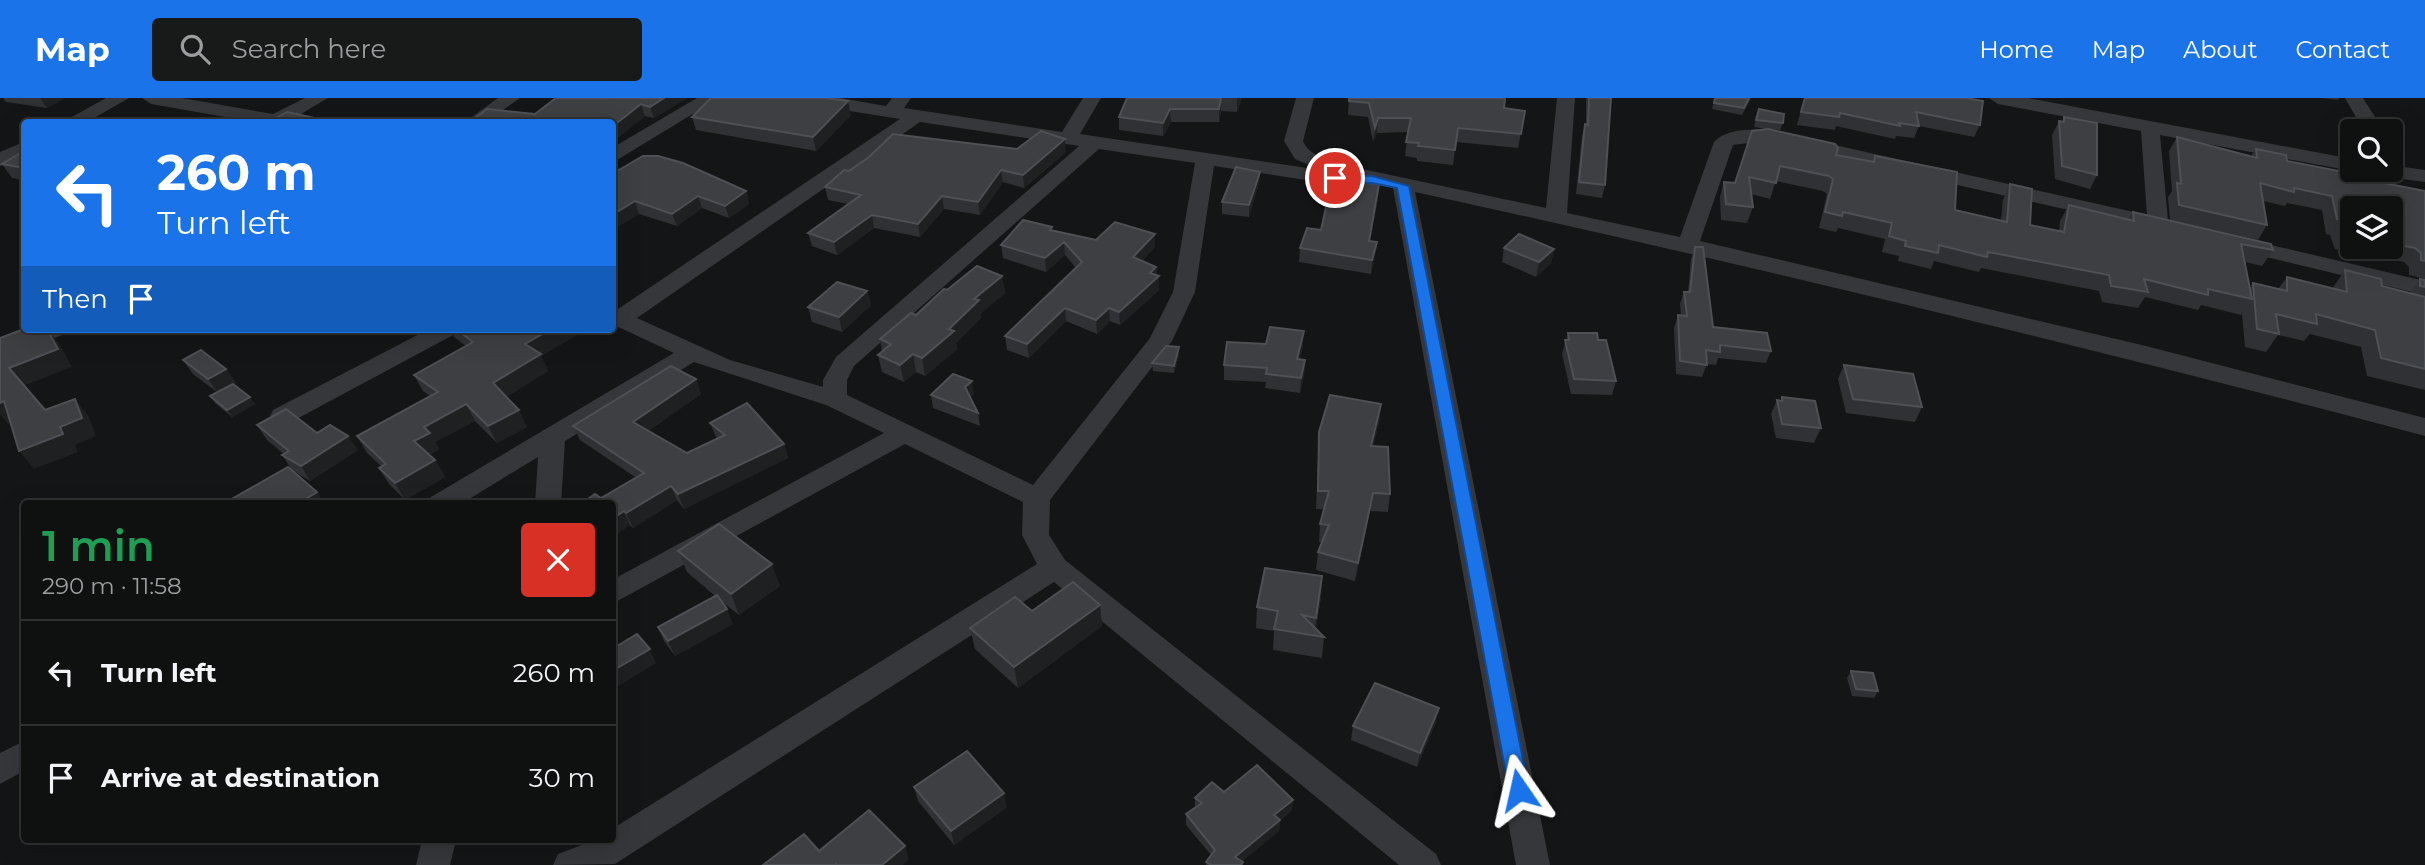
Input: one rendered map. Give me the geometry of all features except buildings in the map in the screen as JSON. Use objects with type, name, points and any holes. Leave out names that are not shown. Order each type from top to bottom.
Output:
[{"type":"street","points":[[79,119],[120,98]]},
{"type":"street","points":[[151,98],[261,119]]},
{"type":"street","points":[[282,119],[319,98]]},
{"type":"street","points":[[479,119],[512,98]]},
{"type":"street","points":[[616,155],[710,98]]},
{"type":"street","points":[[805,98],[897,105],[916,116],[1273,171],[1372,179]]},
{"type":"street","points":[[1067,139],[1092,98]]},
{"type":"street","points":[[1273,171],[1305,98]]},
{"type":"street","points":[[1556,216],[1566,98]]},
{"type":"street","points":[[1998,98],[2029,101],[2150,128],[2340,163]]},
{"type":"street","points":[[2354,98],[2367,119]]},
{"type":"street","points":[[616,317],[916,116]]},
{"type":"street","points":[[2150,128],[2158,224]]},
{"type":"street","points":[[1293,130],[1292,142],[1297,152],[1309,160],[1372,179],[1688,244],[2146,354],[2425,427]]},
{"type":"street","points":[[1688,244],[1724,142],[1739,136],[1763,135],[2185,230]]},
{"type":"street","points":[[835,399],[835,380],[844,362],[1094,143]]},
{"type":"street","points":[[0,160],[21,150]]},
{"type":"street","points":[[1205,160],[1184,292],[1175,315],[1160,341],[1037,498],[1032,523],[1037,545],[1055,567],[1424,865]]},
{"type":"street","points":[[2403,170],[2425,176]]},
{"type":"street","points":[[1402,186],[1533,865]]},
{"type":"street","points":[[2211,236],[2425,288]]},
{"type":"street","points":[[616,317],[691,353],[835,399],[1037,498]]},
{"type":"street","points":[[14,342],[44,333]]},
{"type":"street","points":[[282,416],[439,333]]},
{"type":"street","points":[[447,500],[691,353]]},
{"type":"street","points":[[616,591],[905,433]]},
{"type":"street","points":[[548,500],[552,439]]},
{"type":"street","points":[[570,865],[607,859],[1055,567]]},
{"type":"street","points":[[0,770],[21,756]]},
{"type":"street","points":[[433,865],[438,843]]},
{"type":"route","points":[[1335,178],[1372,179],[1402,186],[1519,790]]}]
